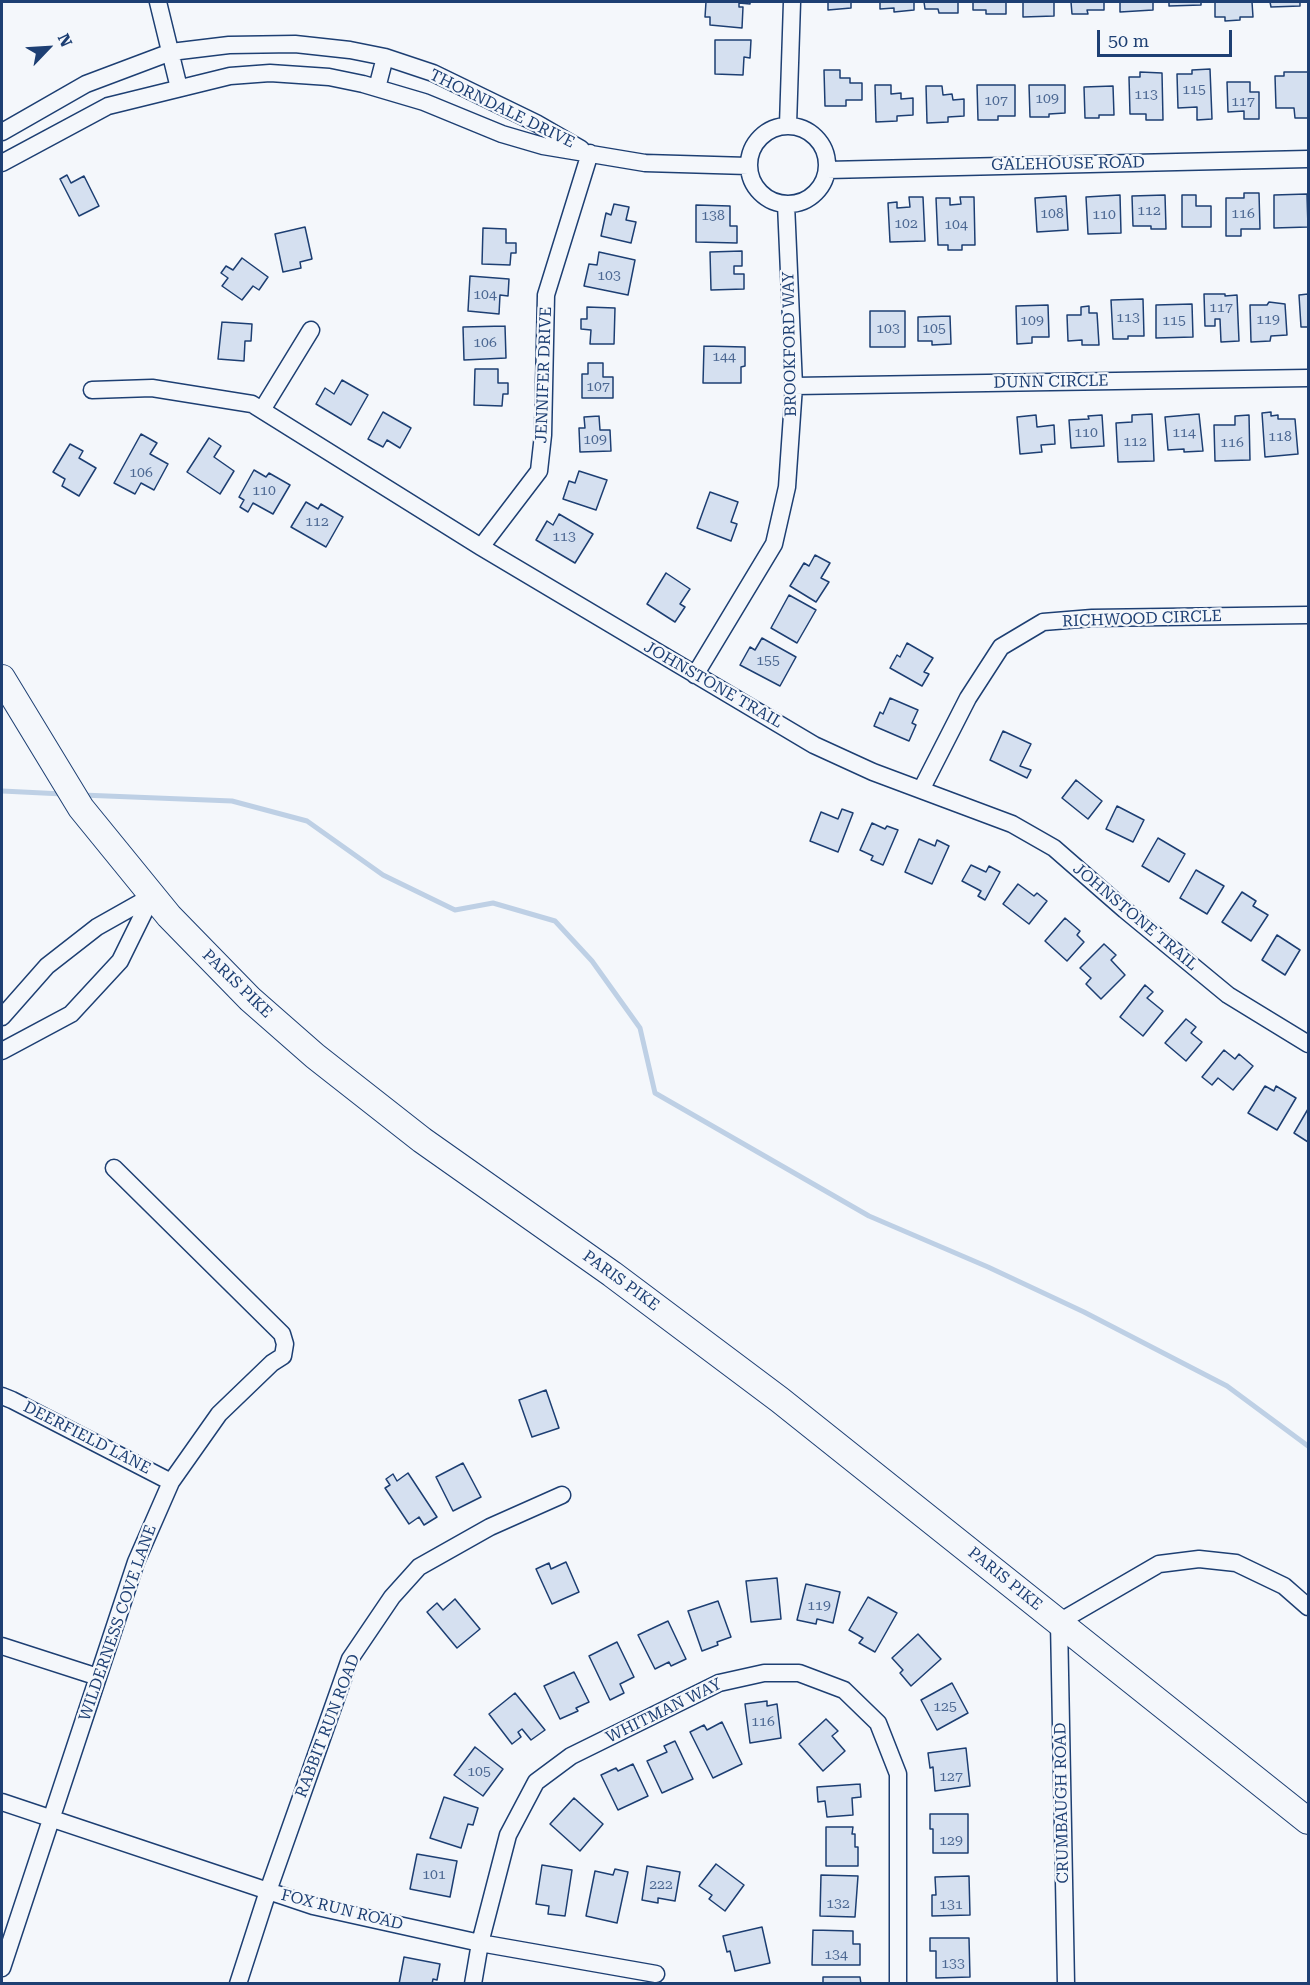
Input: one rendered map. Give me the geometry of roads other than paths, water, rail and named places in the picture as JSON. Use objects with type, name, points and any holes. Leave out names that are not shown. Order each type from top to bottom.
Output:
[{"type":"main road","name":"PARIS PIKE","points":[[2,678],[81,808],[152,896],[250,999],[315,1056],[422,1140],[612,1275],[780,1400],[1308,1821]]},
{"type":"street","points":[[158,2],[179,88]]},
{"type":"street","points":[[788,125],[792,2]]},
{"type":"street","name":"THORNDALE DRIVE","points":[[2,132],[86,84],[171,51],[229,45],[295,44],[350,50],[385,57],[434,73],[536,123],[590,153]]},
{"type":"street","points":[[377,88],[385,57]]},
{"type":"street","name":"THORNDALE DRIVE","points":[[2,163],[108,106],[230,76],[270,73],[329,77],[377,88],[424,102],[502,134],[543,146],[645,164],[748,166]]},
{"type":"street","points":[[788,125],[809,132],[824,148],[827,170],[822,184],[813,195],[800,202],[786,204],[767,198],[754,184],[748,166],[750,153],[764,133],[776,127],[788,125]]},
{"type":"street","name":"JENNIFER DRIVE","points":[[481,547],[539,471],[543,435],[546,295],[590,153]]},
{"type":"street","name":"GALEHOUSE ROAD","points":[[827,170],[1308,159]]},
{"type":"street","name":"BROOKFORD WAY","points":[[695,675],[774,544],[787,487],[794,386],[786,204]]},
{"type":"street","points":[[262,410],[311,330]]},
{"type":"street","name":"DUNN CIRCLE","points":[[794,386],[1308,378]]},
{"type":"street","name":"JOHNSTONE TRAIL","points":[[92,390],[152,388],[252,404],[481,547],[814,745],[873,772],[1012,824],[1054,848],[1228,995],[1308,1044]]},
{"type":"street","name":"RICHWOOD CIRCLE","points":[[921,790],[968,698],[1001,647],[1043,622],[1092,618],[1308,615]]},
{"type":"street","points":[[2,1017],[47,966],[97,927],[152,896]]},
{"type":"street","points":[[2,1051],[71,1014],[120,961],[152,896]]},
{"type":"street","name":"WILDERNESS COVE LANE","points":[[2,1968],[136,1562],[171,1482],[219,1414],[283,1356],[285,1344],[282,1334],[114,1168]]},
{"type":"street","name":"DEERFIELD LANE","points":[[2,1396],[171,1482]]},
{"type":"street","name":"RABBIT RUN ROAD","points":[[238,1983],[350,1659],[392,1597],[419,1567],[490,1527],[562,1495]]},
{"type":"street","points":[[1059,1622],[1159,1564],[1199,1559],[1236,1563],[1284,1586],[1308,1607]]},
{"type":"street","name":"CRUMBAUGH ROAD","points":[[1059,1622],[1066,1983]]},
{"type":"street","points":[[2,1646],[98,1677]]},
{"type":"street","name":"WHITMAN WAY","points":[[473,1983],[480,1943],[508,1835],[536,1782],[571,1756],[719,1683],[764,1672],[799,1673],[843,1690],[878,1723],[898,1774],[898,1983]]},
{"type":"street","name":"FOX RUN ROAD","points":[[2,1802],[313,1906],[480,1943],[656,1974]]},
{"type":"waterway","points":[[2,791],[63,794]]},
{"type":"waterway","points":[[82,795],[232,801],[307,821],[383,875],[455,910],[493,903],[555,921],[592,961],[640,1028],[655,1093],[869,1216],[988,1267],[1084,1312],[1227,1386],[1308,1446]]}]
